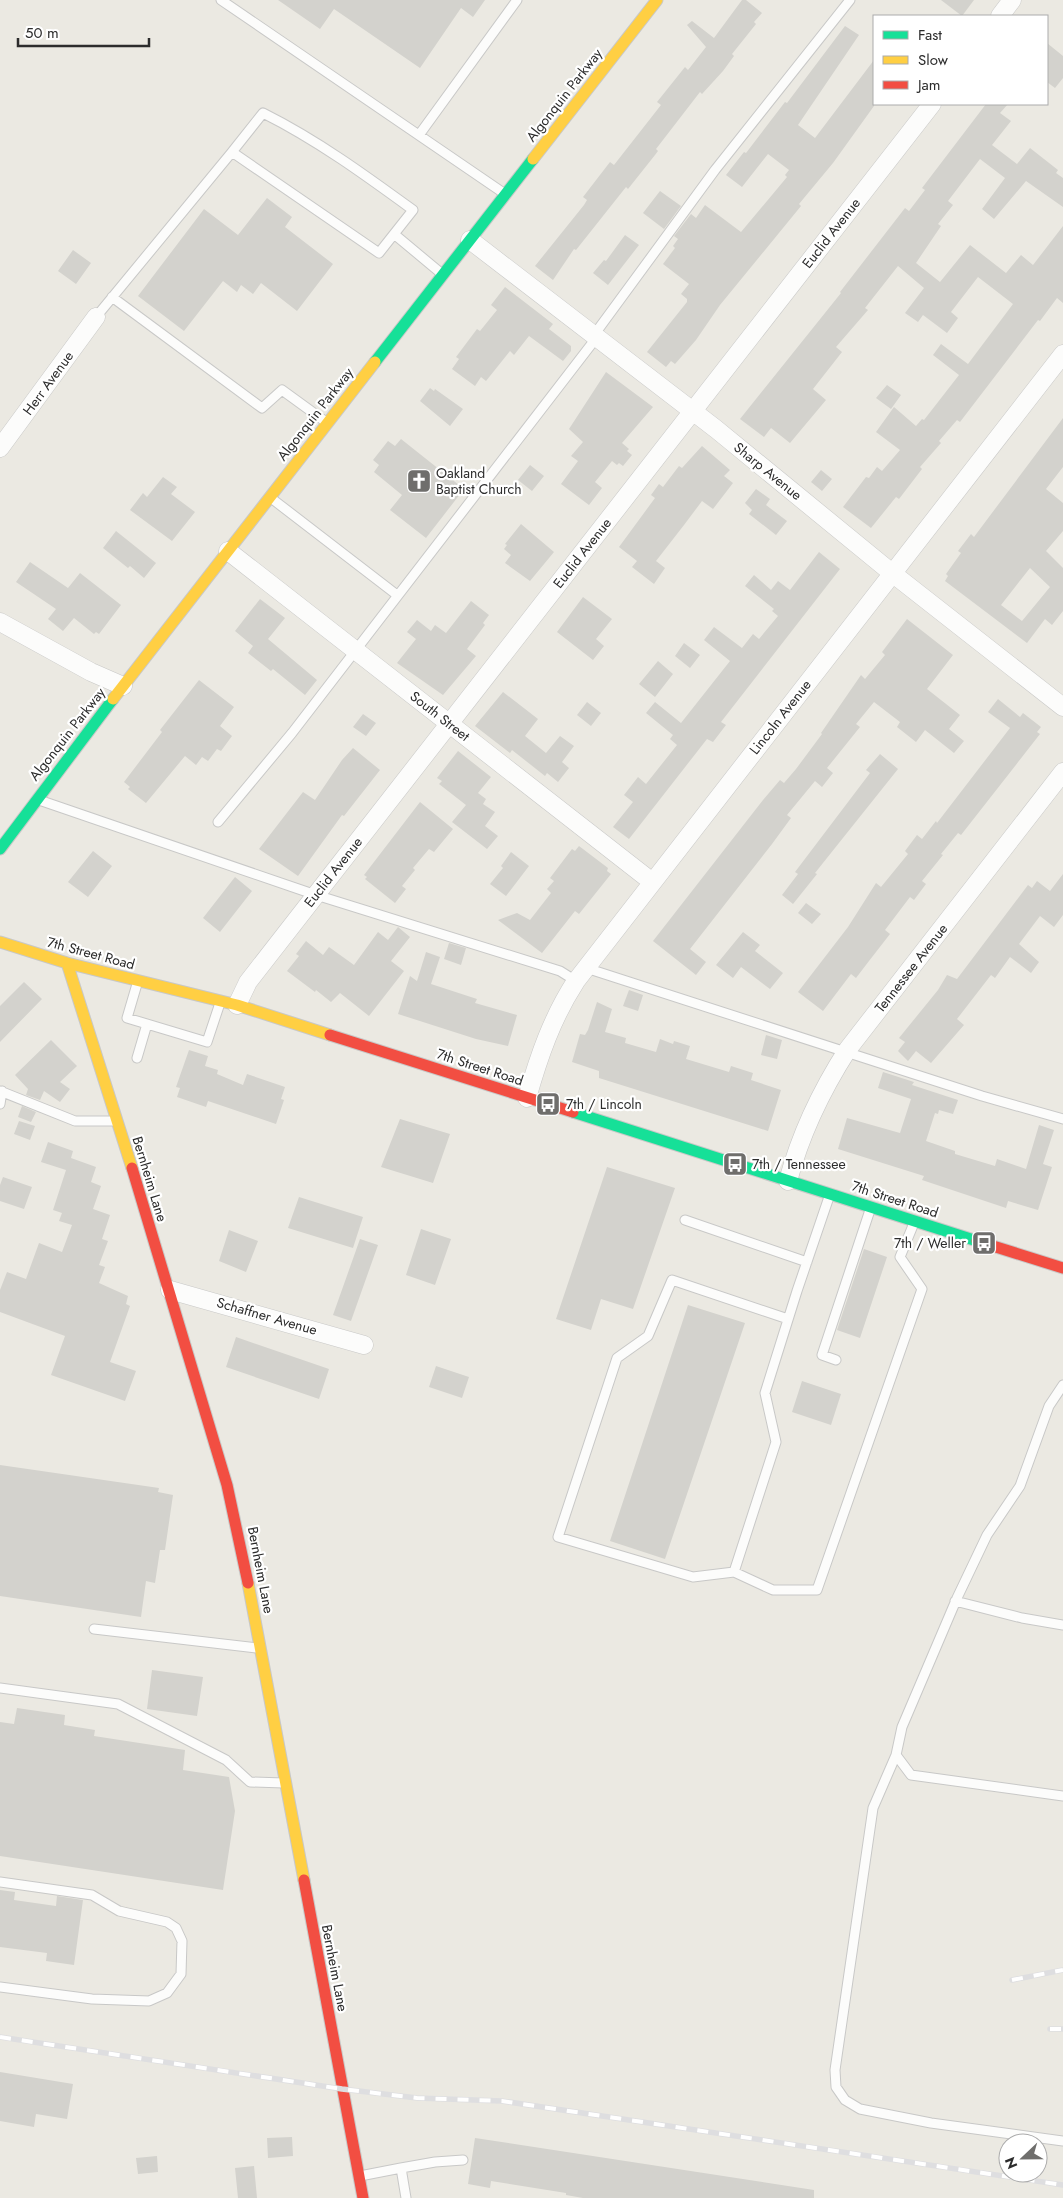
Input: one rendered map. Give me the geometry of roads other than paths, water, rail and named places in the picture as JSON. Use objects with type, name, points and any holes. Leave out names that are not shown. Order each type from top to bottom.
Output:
[{"type":"main road","name":"Algonquin Parkway","points":[[0,849],[123,686],[656,0]]},
{"type":"main road","name":"7th Street Road","points":[[0,942],[67,963],[229,1003],[1063,1268]]},
{"type":"main road","name":"Bernheim Lane","points":[[67,963],[170,1290],[227,1485],[260,1649],[363,2198]]},
{"type":"street","points":[[1001,15],[1012,0]]},
{"type":"street","name":"Euclid Avenue","points":[[229,1003],[248,982],[931,105]]},
{"type":"street","name":"Sharp Avenue","points":[[470,240],[693,412],[892,573],[1063,707]]},
{"type":"street","name":"Herr Avenue","points":[[0,448],[96,317]]},
{"type":"street","name":"Lincoln Avenue","points":[[527,1098],[547,1034],[561,1004],[581,975],[651,881],[1063,354]]},
{"type":"street","name":"South Street","points":[[228,551],[651,881]]},
{"type":"street","points":[[0,622],[91,672],[123,686]]},
{"type":"street","name":"Tennessee Avenue","points":[[788,1181],[798,1144],[813,1108],[846,1052],[1063,772]]},
{"type":"street","name":"Schaffner Avenue","points":[[170,1290],[364,1345]]},
{"type":"lane","points":[[221,0],[505,195]]},
{"type":"lane","points":[[419,136],[517,0]]},
{"type":"lane","points":[[218,822],[292,733],[595,336],[710,178],[850,0]]},
{"type":"lane","points":[[96,317],[263,113],[292,128],[354,167],[413,210],[379,253],[232,152]]},
{"type":"lane","points":[[394,234],[443,274]]},
{"type":"lane","points":[[112,298],[262,408],[282,390],[327,423]]},
{"type":"lane","points":[[270,497],[397,596]]},
{"type":"lane","points":[[36,799],[316,895],[560,972],[581,975],[846,1052],[982,1096],[1063,1119]]},
{"type":"lane","points":[[138,981],[127,1018],[207,1042],[229,1003]]},
{"type":"lane","points":[[137,1058],[147,1024]]},
{"type":"lane","points":[[0,1104],[1,1091],[75,1121],[116,1121]]},
{"type":"lane","points":[[734,1572],[776,1442],[765,1392],[830,1194]]},
{"type":"lane","points":[[836,1360],[822,1355],[871,1208]]},
{"type":"lane","points":[[685,1220],[807,1262]]},
{"type":"lane","points":[[788,1319],[672,1280],[648,1336],[617,1358],[558,1538],[693,1577],[734,1572],[773,1590],[817,1590],[922,1289],[900,1257],[914,1221]]},
{"type":"lane","points":[[1063,1385],[1049,1406],[1020,1486],[986,1535],[955,1601],[902,1728],[896,1755],[874,1808],[834,2070],[836,2087],[844,2100],[860,2109],[884,2115],[1063,2141]]},
{"type":"lane","points":[[955,1601],[1022,1618],[1063,1625]]},
{"type":"lane","points":[[94,1629],[260,1649]]},
{"type":"lane","points":[[0,1688],[118,1704],[226,1760],[250,1782],[285,1783]]},
{"type":"lane","points":[[896,1755],[911,1775],[1063,1796]]},
{"type":"lane","points":[[0,1882],[92,1895],[119,1910],[168,1922],[176,1928],[182,1941],[181,1974],[167,1993],[149,2001],[92,1999],[0,1987]]},
{"type":"lane","points":[[359,2176],[434,2162],[463,2160]]},
{"type":"lane","points":[[401,2168],[406,2198]]},
{"type":"railway","points":[[1012,1980],[1063,1970]]},
{"type":"railway","points":[[1050,2029],[1063,2029]]},
{"type":"railway","points":[[0,2037],[342,2089],[417,2098],[502,2101],[1063,2185]]},
{"type":"place","name":"Oakland Baptist Church","points":[[419,481]]},
{"type":"place","name":"7th / Lincoln","points":[[548,1104]]},
{"type":"place","name":"7th / Tennessee","points":[[735,1164]]},
{"type":"place","name":"7th / Weller","points":[[984,1243]]}]
